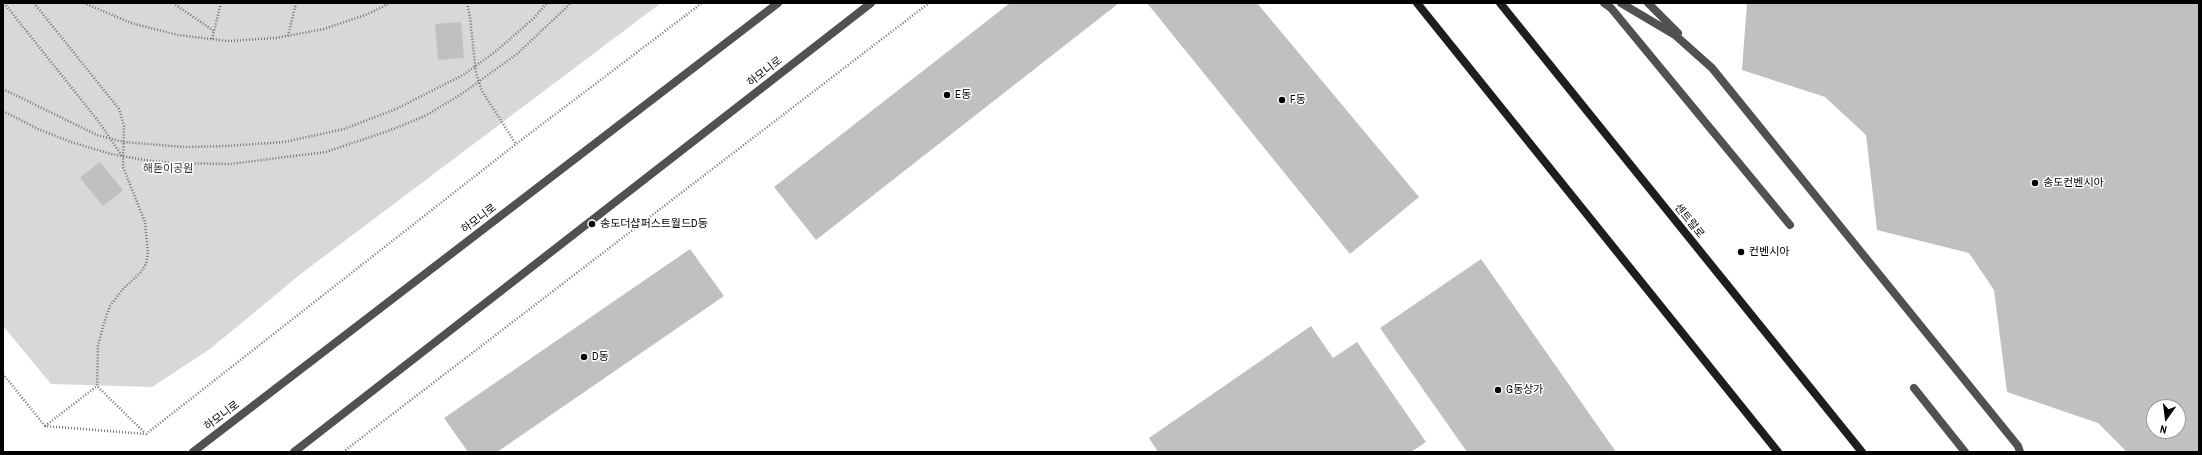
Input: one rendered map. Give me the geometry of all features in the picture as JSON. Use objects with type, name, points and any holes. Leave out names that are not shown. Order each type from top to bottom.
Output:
[{"type":"main road","points":[[1417,3],[1778,452]]},
{"type":"main road","name":"센트럴로","points":[[1500,3],[1862,452]]},
{"type":"street","name":"하모니로","points":[[193,452],[778,3]]},
{"type":"street","name":"하모니로","points":[[294,452],[871,3]]},
{"type":"street","points":[[1604,3],[1611,8],[1790,224]]},
{"type":"street","points":[[1621,3],[1675,35],[1696,52]]},
{"type":"street","points":[[1648,3],[1696,52],[1747,111],[2018,446],[2020,452]]},
{"type":"street","points":[[1914,388],[1965,452]]},
{"type":"path","points":[[4,3],[122,156]]},
{"type":"path","points":[[34,3],[119,109],[124,126],[122,156],[125,173],[145,222],[148,253],[146,264],[141,272],[122,290],[110,306],[104,320],[98,346],[97,386],[146,434]]},
{"type":"path","points":[[84,3],[131,23],[178,35],[227,41],[288,36],[324,29],[368,14],[390,3]]},
{"type":"path","points":[[173,3],[214,31]]},
{"type":"path","points":[[212,39],[221,3]]},
{"type":"path","points":[[288,36],[296,3]]},
{"type":"path","points":[[467,3],[470,17],[475,67],[479,82],[489,105],[516,144]]},
{"type":"path","points":[[3,89],[97,135],[124,142],[185,147],[284,142],[344,129],[396,109],[463,75],[496,52],[547,3]]},
{"type":"path","points":[[3,111],[38,129],[71,142],[122,156],[172,163],[230,164],[326,152],[376,136],[425,116],[479,82],[517,54],[571,3]]},
{"type":"path","points":[[3,374],[45,426],[146,434],[516,144],[702,3]]},
{"type":"path","points":[[343,452],[929,3]]},
{"type":"path","points":[[45,426],[97,386]]},
{"type":"green space","name":"해돋이공원","points":[[3,3],[661,3],[302,273],[210,349],[152,387],[51,384],[3,326]]},
{"type":"building","name":"E동","points":[[1010,3],[1119,3],[816,240],[774,187]]},
{"type":"building","name":"F동","points":[[1147,3],[1257,3],[1419,197],[1350,254]]},
{"type":"building","name":"송도컨벤시아","points":[[1747,3],[2199,3],[2199,452],[2127,452],[2098,423],[2007,392],[1994,290],[1969,253],[1877,230],[1866,135],[1825,97],[1742,70]]},
{"type":"building","points":[[461,22],[464,58],[438,60],[435,24]]},
{"type":"building","points":[[100,162],[123,190],[103,206],[80,178]]},
{"type":"building","name":"D동","points":[[690,249],[724,296],[497,452],[468,452],[444,418]]},
{"type":"building","name":"G동상가","points":[[1481,259],[1616,452],[1467,452],[1380,328]]},
{"type":"building","points":[[1311,326],[1333,358],[1357,342],[1426,442],[1411,452],[1158,452],[1149,438]]},
{"type":"place","name":"E동","points":[[947,95]]},
{"type":"place","name":"F동","points":[[1282,100]]},
{"type":"place","name":"송도컨벤시아","points":[[2035,183]]},
{"type":"place","name":"송도더샵퍼스트월드D동","points":[[592,224]]},
{"type":"place","name":"컨벤시아","points":[[1741,252]]},
{"type":"place","name":"D동","points":[[584,357]]},
{"type":"place","name":"G동상가","points":[[1498,390]]}]
